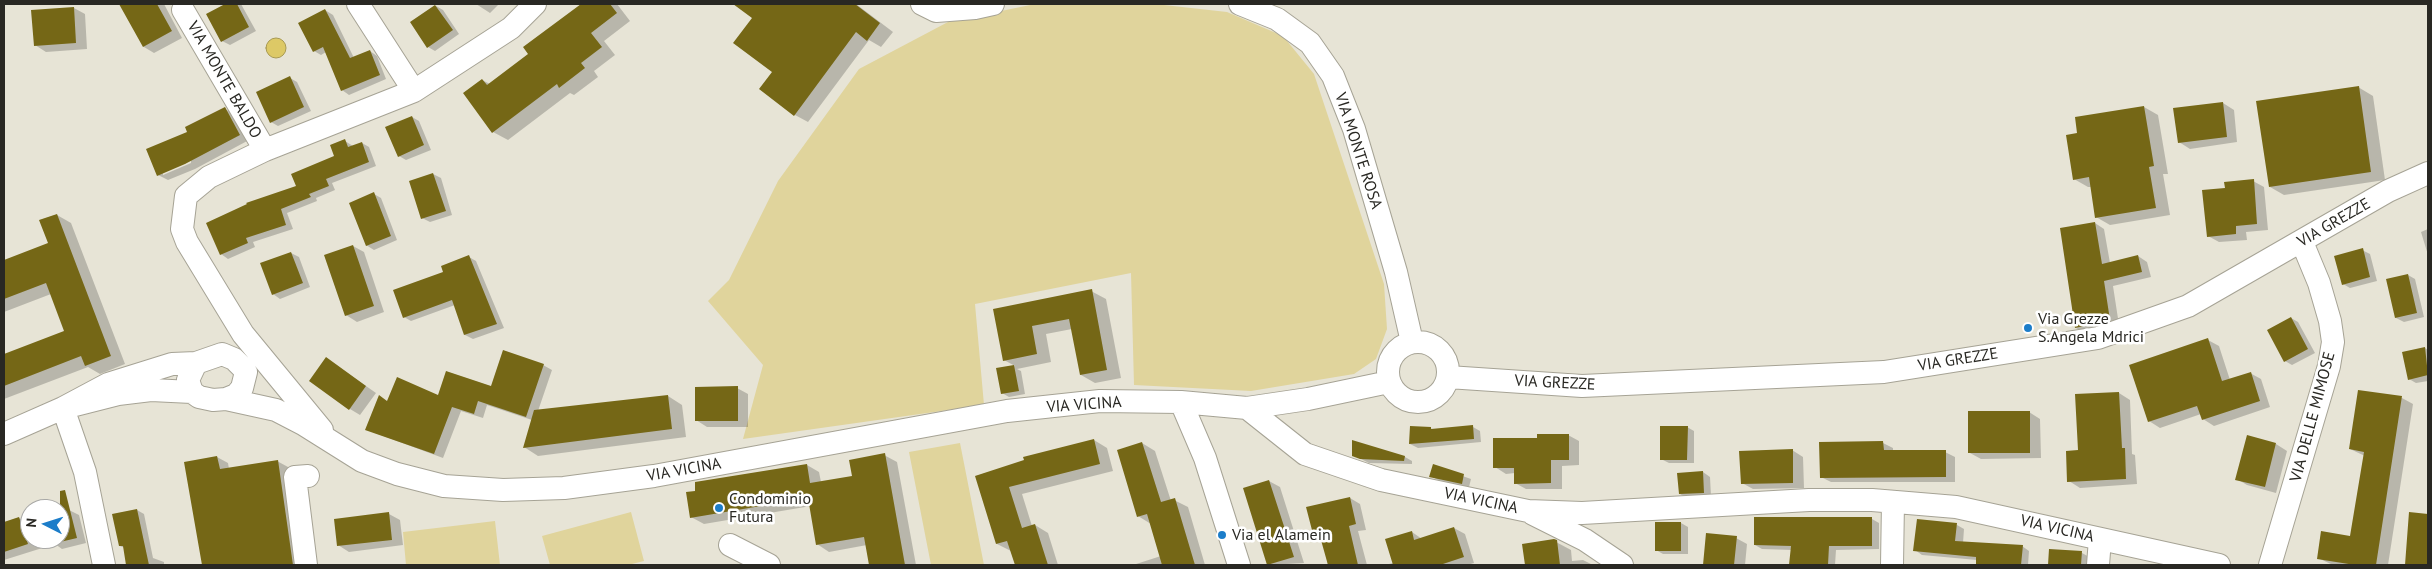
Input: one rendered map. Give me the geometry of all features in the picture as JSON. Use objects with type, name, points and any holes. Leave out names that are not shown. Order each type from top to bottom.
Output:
[{"type":"street","points":[[358,4],[414,91]]},
{"type":"street","name":"VIA MONTE BALDO","points":[[332,442],[242,334],[187,242],[182,229],[186,196],[209,177],[265,150],[414,91],[510,28],[535,4]]},
{"type":"street","points":[[922,4],[936,10],[975,8],[993,4]]},
{"type":"street","name":"VIA MONTE ROSA","points":[[1240,4],[1277,19],[1310,44],[1333,76],[1354,129],[1396,272],[1412,342]]},
{"type":"street","name":"VIA MONTE BALDO","points":[[183,10],[265,150]]},
{"type":"street","name":"VIA GREZZE","points":[[1448,377],[1582,386],[1894,371],[2098,338],[2188,306],[2388,191],[2428,173]]},
{"type":"street","name":"VIA DELLE MIMOSE","points":[[2270,565],[2329,366],[2333,342],[2330,321],[2319,283],[2302,242]]},
{"type":"street","points":[[234,359],[242,334]]},
{"type":"street","points":[[1412,342],[1422,342],[1439,350],[1448,367],[1448,377],[1439,394],[1421,402],[1411,402],[1401,398],[1389,382],[1388,372],[1394,353],[1402,346],[1412,342]]},
{"type":"street","points":[[63,408],[118,394],[151,390],[192,392],[199,397],[213,400],[226,399],[236,395],[245,381],[246,372],[234,359],[222,354],[193,366],[151,390]]},
{"type":"street","points":[[4,434],[63,408],[108,384],[172,364],[193,366]]},
{"type":"street","points":[[192,392],[188,380],[193,366]]},
{"type":"street","name":"VIA VICINA","points":[[245,381],[276,410],[362,461],[397,474],[444,486],[503,490],[564,488],[654,476],[1007,411],[1100,401],[1181,402],[1247,408],[1305,454],[1381,480],[1528,511],[1582,513],[1809,500],[1893,502],[1956,507],[2219,565]]},
{"type":"street","points":[[1247,408],[1308,399],[1389,382]]},
{"type":"street","name":"VIA VICINA","points":[[226,399],[276,410]]},
{"type":"street","points":[[1181,402],[1205,458],[1239,565]]},
{"type":"street","points":[[63,408],[85,472],[104,565]]},
{"type":"street","points":[[306,565],[295,477],[308,476]]},
{"type":"street","points":[[1892,565],[1893,502]]},
{"type":"street","points":[[1528,511],[1584,540],[1622,565]]},
{"type":"street","points":[[2098,565],[2100,539]]},
{"type":"street","points":[[730,545],[769,565]]},
{"type":"shaded area","points":[[1035,4],[1155,4],[1227,12],[1283,36],[1314,74],[1384,284],[1387,329],[1376,359],[1354,374],[1251,391],[1134,385],[1131,273],[975,304],[984,405],[743,439],[763,365],[708,301],[729,280],[778,181],[859,69],[948,22]]},
{"type":"shaded area","points":[[276,38],[283,41],[286,48],[283,55],[276,58],[269,55],[266,48],[269,41]]},
{"type":"shaded area","points":[[960,443],[984,565],[931,565],[909,452]]},
{"type":"shaded area","points":[[631,512],[644,561],[628,565],[550,565],[542,536]]},
{"type":"shaded area","points":[[495,521],[500,565],[406,565],[403,532]]},
{"type":"building","points":[[119,4],[157,4],[172,31],[143,47]]},
{"type":"building","points":[[225,4],[237,4],[249,27],[221,42],[206,14]]},
{"type":"building","points":[[581,4],[610,4],[617,13],[591,33],[602,47],[581,63],[585,68],[559,88],[557,84],[492,133],[463,93],[482,79],[487,85],[528,54],[523,47]]},
{"type":"building","points":[[733,4],[855,4],[880,23],[867,41],[856,32],[794,116],[759,89],[772,72],[733,43],[752,18]]},
{"type":"building","points":[[435,5],[453,30],[427,48],[410,22]]},
{"type":"building","points":[[74,7],[76,43],[34,46],[31,10]]},
{"type":"building","points":[[325,9],[350,58],[370,50],[380,75],[341,91],[323,47],[313,52],[298,23]]},
{"type":"building","points":[[290,76],[304,107],[270,123],[256,92]]},
{"type":"building","points":[[2359,86],[2371,172],[2269,187],[2256,101]]},
{"type":"building","points":[[2223,102],[2227,137],[2178,143],[2173,108]]},
{"type":"building","points":[[2144,106],[2154,166],[2149,167],[2156,208],[2095,218],[2089,177],[2073,180],[2066,135],[2077,133],[2075,117]]},
{"type":"building","points":[[225,107],[240,135],[185,164],[157,176],[146,149],[187,132],[185,127]]},
{"type":"building","points":[[412,116],[424,145],[398,157],[385,127]]},
{"type":"building","points":[[345,139],[348,147],[362,142],[369,162],[326,179],[329,186],[309,194],[311,197],[281,209],[286,225],[246,238],[248,243],[220,255],[206,223],[246,203],[296,186],[291,174],[334,156],[330,145]]},
{"type":"building","points":[[433,173],[446,211],[421,219],[409,181]]},
{"type":"building","points":[[2254,179],[2257,224],[2236,226],[2236,234],[2207,237],[2202,190],[2225,188],[2224,182]]},
{"type":"building","points":[[374,192],[391,236],[366,246],[349,203]]},
{"type":"building","points":[[57,214],[111,356],[85,366],[81,356],[4,386],[4,354],[64,331],[46,283],[4,299],[4,260],[48,243],[39,220]]},
{"type":"building","points":[[2095,222],[2102,264],[2138,255],[2142,272],[2104,281],[2110,320],[2075,328],[2060,228]]},
{"type":"building","points":[[353,245],[374,306],[345,316],[324,255]]},
{"type":"building","points":[[2363,248],[2370,277],[2342,285],[2334,256]]},
{"type":"building","points":[[291,252],[303,283],[272,295],[260,263]]},
{"type":"building","points":[[469,255],[497,324],[464,335],[452,300],[403,318],[393,290],[443,272],[441,266]]},
{"type":"building","points":[[2408,274],[2417,313],[2395,318],[2386,279]]},
{"type":"building","points":[[1092,289],[1107,370],[1080,375],[1069,319],[1032,326],[1037,354],[1003,361],[993,309]]},
{"type":"building","points":[[2291,317],[2308,349],[2284,362],[2267,330]]},
{"type":"building","points":[[2208,338],[2222,381],[2251,372],[2260,401],[2202,420],[2197,406],[2148,422],[2129,365]]},
{"type":"building","points":[[2425,347],[2428,375],[2408,380],[2402,352]]},
{"type":"building","points":[[503,350],[544,364],[526,417],[478,401],[474,414],[452,407],[434,454],[365,430],[379,395],[387,401],[397,377],[438,395],[446,371],[491,386]]},
{"type":"building","points":[[326,357],[366,386],[349,410],[309,381]]},
{"type":"building","points":[[1014,365],[1019,391],[1001,394],[996,368]]},
{"type":"building","points":[[738,386],[738,421],[695,421],[695,387]]},
{"type":"building","points":[[2358,390],[2402,396],[2376,565],[2355,565],[2317,559],[2321,531],[2350,536],[2364,452],[2349,449]]},
{"type":"building","points":[[2119,392],[2122,448],[2125,448],[2126,479],[2067,482],[2066,451],[2078,450],[2075,394]]},
{"type":"building","points":[[668,395],[672,429],[523,448],[534,410]]},
{"type":"building","points":[[1968,411],[2030,411],[2030,453],[1968,453]]},
{"type":"building","points":[[1473,425],[1474,439],[1409,444],[1410,426],[1431,427],[1431,429]]},
{"type":"building","points":[[1660,426],[1688,426],[1687,460],[1660,460]]},
{"type":"building","points":[[1537,434],[1569,434],[1569,460],[1551,460],[1551,483],[1514,484],[1514,468],[1493,468],[1493,438],[1537,438]]},
{"type":"building","points":[[2247,435],[2276,443],[2265,487],[2235,480]]},
{"type":"building","points":[[1094,439],[1100,464],[1009,487],[1022,528],[1035,524],[1048,565],[1015,565],[1007,541],[996,544],[975,476],[1024,460],[1023,457]]},
{"type":"building","points":[[1352,440],[1405,456],[1404,461],[1360,459],[1352,456]]},
{"type":"building","points":[[1883,441],[1884,450],[1946,450],[1946,477],[1820,478],[1819,442]]},
{"type":"building","points":[[1142,442],[1161,502],[1175,498],[1195,565],[1162,565],[1147,514],[1137,517],[1117,450]]},
{"type":"building","points":[[1793,449],[1793,483],[1741,484],[1739,451]]},
{"type":"building","points":[[885,453],[905,565],[869,565],[864,537],[816,545],[808,498],[690,518],[686,492],[695,491],[695,482],[807,464],[810,483],[852,476],[849,460]]},
{"type":"building","points":[[217,456],[220,469],[278,460],[293,565],[202,565],[184,462]]},
{"type":"building","points":[[1433,464],[1464,474],[1462,484],[1429,477]]},
{"type":"building","points":[[1703,471],[1704,493],[1679,494],[1677,473]]},
{"type":"building","points":[[1269,480],[1294,557],[1267,565],[1243,488]]},
{"type":"building","points":[[65,490],[67,499],[60,499],[60,491]]},
{"type":"building","points":[[1350,497],[1356,524],[1349,526],[1358,565],[1328,565],[1319,533],[1313,534],[1306,507]]},
{"type":"building","points":[[137,509],[149,565],[126,565],[123,546],[119,546],[112,514]]},
{"type":"building","points":[[70,510],[77,538],[70,540]]},
{"type":"building","points":[[389,512],[392,540],[337,546],[334,519]]},
{"type":"building","points":[[2409,512],[2428,514],[2428,565],[2405,565]]},
{"type":"building","points":[[19,517],[20,520],[20,547],[4,552],[4,522]]},
{"type":"building","points":[[1754,517],[1872,517],[1872,546],[1829,546],[1828,565],[1789,565],[1791,546],[1754,545]]},
{"type":"building","points":[[1917,519],[1957,523],[1955,541],[2023,545],[2021,565],[1976,565],[1976,557],[1913,551]]},
{"type":"building","points":[[1655,522],[1681,522],[1681,551],[1655,551]]},
{"type":"building","points":[[1454,527],[1464,557],[1440,565],[1393,565],[1385,539],[1412,531],[1414,540]]},
{"type":"building","points":[[1706,533],[1737,536],[1734,565],[1703,565]]},
{"type":"building","points":[[1557,540],[1560,565],[1525,565],[1522,544]]},
{"type":"building","points":[[2049,549],[2082,551],[2081,565],[2048,565]]},
{"type":"place","name":"Via Grezze S.Angela Mdrici","points":[[2028,328]]},
{"type":"place","name":"Condominio Futura","points":[[719,508]]},
{"type":"place","name":"Via el Alamein","points":[[1222,535]]}]
